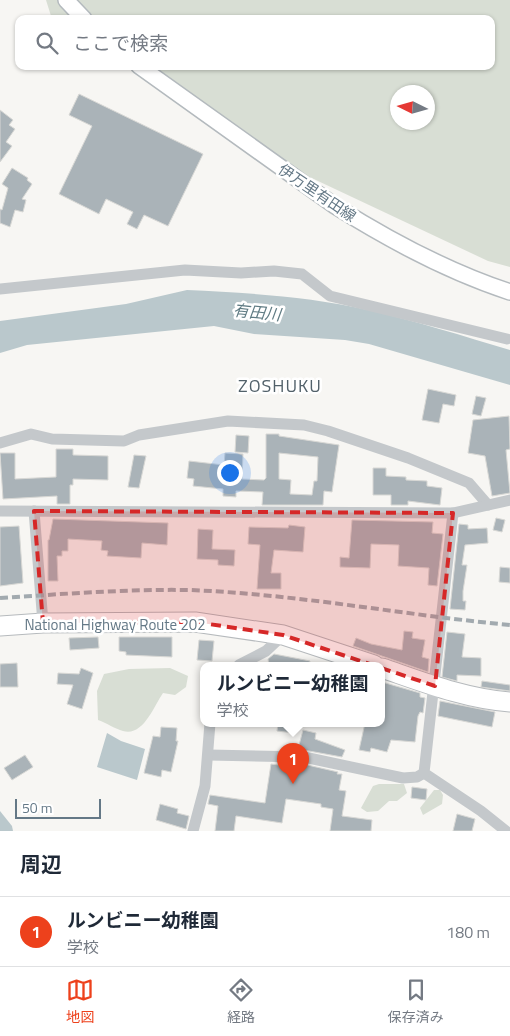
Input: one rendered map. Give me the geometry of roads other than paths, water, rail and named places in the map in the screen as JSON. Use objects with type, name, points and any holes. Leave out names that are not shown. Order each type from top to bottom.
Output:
[{"type":"highway","name":"National Highway Route 202","points":[[0,626],[42,623],[195,622],[283,635],[365,662]]},
{"type":"highway","points":[[385,669],[435,686],[497,701],[510,702]]},
{"type":"main road","points":[[66,0],[80,15]]},
{"type":"main road","name":"伊万里有田線","points":[[145,70],[327,201],[363,224],[483,283],[510,292]]},
{"type":"street","points":[[0,289],[185,270],[241,273],[284,272],[302,274],[330,296],[507,339]]},
{"type":"street","points":[[0,443],[31,434],[52,439],[124,441],[139,435],[228,421],[304,425],[328,430],[408,458],[469,483],[488,505]]},
{"type":"street","points":[[0,511],[453,513],[510,500]]},
{"type":"street","points":[[34,511],[42,623]]},
{"type":"street","points":[[424,773],[453,513]]},
{"type":"street","points":[[245,662],[266,651],[283,635]]},
{"type":"street","points":[[193,831],[205,786],[210,727]]},
{"type":"street","points":[[209,754],[304,757],[403,778],[417,777],[424,773]]},
{"type":"street","points":[[424,773],[481,811],[506,831]]},
{"type":"water","name":"有田川","points":[[187,290],[323,301],[368,310],[439,329],[510,350],[510,385],[369,344],[345,340],[254,334],[214,326],[27,345],[0,353],[0,321],[126,304]]},
{"type":"water","points":[[107,733],[121,741],[145,749],[137,780],[97,767]]},
{"type":"water","points":[[0,811],[12,826],[13,831],[0,831]]},
{"type":"railway","points":[[0,598],[118,591],[189,590],[229,592],[310,600],[510,625]]},
{"type":"place","name":"ルンビニー幼稚園","points":[[293,784]]},
{"type":"district","name":"ZOSHUKU","points":[[280,386]]}]
